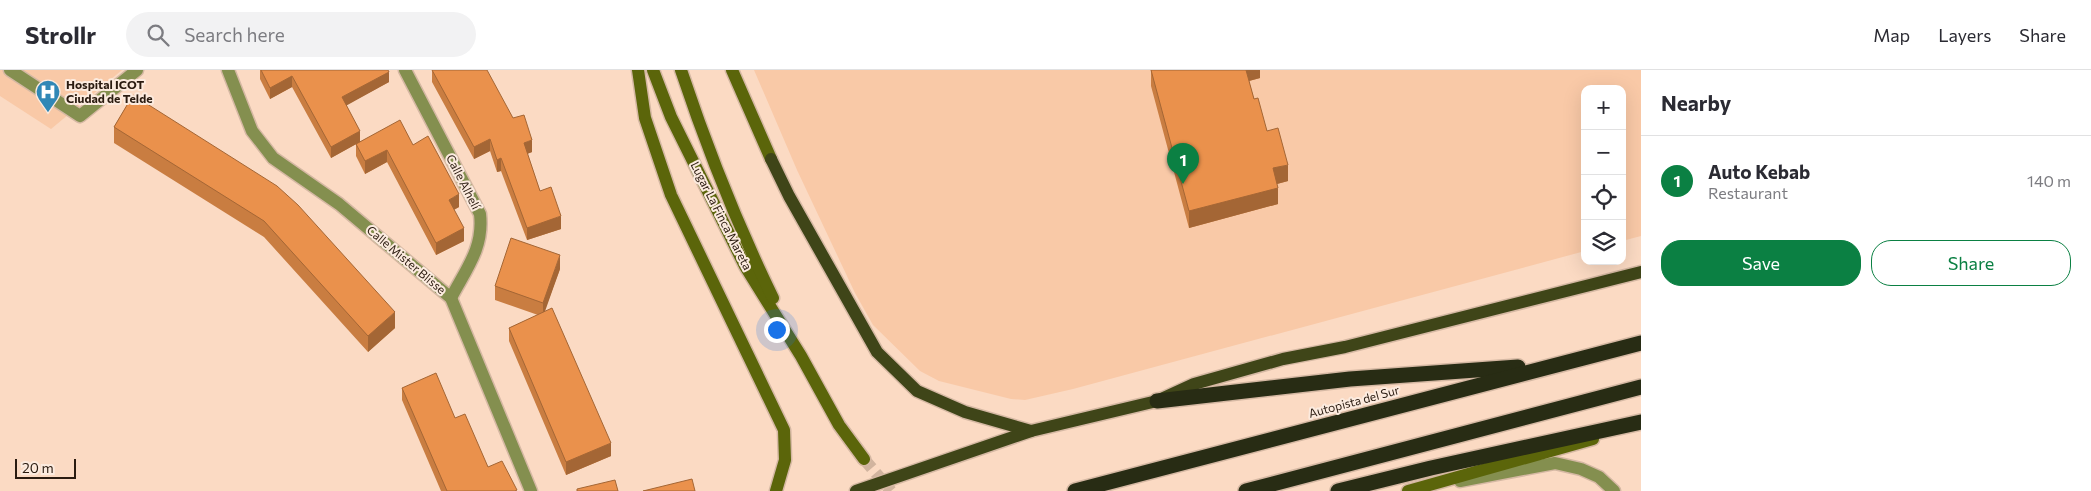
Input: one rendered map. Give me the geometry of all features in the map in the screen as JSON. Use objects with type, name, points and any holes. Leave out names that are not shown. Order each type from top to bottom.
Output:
[{"type":"highway","name":"Autopista del Sur","points":[[1075,491],[1641,343]]},
{"type":"highway","points":[[1156,401],[1350,379],[1560,364]]},
{"type":"highway","points":[[1246,491],[1641,387]]},
{"type":"highway","points":[[1338,491],[1430,468],[1641,422]]},
{"type":"main road","points":[[771,159],[789,196],[877,352],[917,391],[965,412],[1031,431]]},
{"type":"main road","points":[[856,491],[1031,431],[1156,401],[1194,384],[1282,359],[1345,347],[1641,272]]},
{"type":"street","points":[[10,70],[80,116],[137,70]]},
{"type":"street","name":"Calle Mister Blisse","points":[[228,70],[252,131],[273,158],[339,204],[451,298],[531,491]]},
{"type":"street","name":"Calle Alhelí","points":[[405,70],[480,214],[482,232],[478,247],[451,298]]},
{"type":"street","points":[[638,70],[645,118],[671,195],[784,430],[785,460],[776,491]]},
{"type":"street","name":"Lugar La Finca Mareta","points":[[653,70],[671,117],[745,266],[801,356]]},
{"type":"street","name":"Lugar La Finca Mareta","points":[[681,70],[700,128],[752,255],[801,356],[839,425],[864,459]]},
{"type":"street","points":[[732,70],[771,159]]},
{"type":"street","points":[[1408,491],[1641,426]]},
{"type":"street","points":[[1428,486],[1505,474],[1555,463],[1581,469],[1599,477],[1614,491]]},
{"type":"shaded area","name":"Hospital ICOT Ciudad de Telde","points":[[0,70],[122,70],[51,129],[0,96]]},
{"type":"shaded area","points":[[754,70],[1641,70],[1641,236],[1626,240],[1626,85],[1581,85],[1581,252],[1073,389],[1025,400],[1011,399],[939,381],[920,371],[873,325],[855,293],[797,170]]},
{"type":"building","points":[[261,70],[388,70],[389,72],[342,97],[360,131],[331,147],[292,76],[270,88]]},
{"type":"building","points":[[432,70],[487,70],[513,118],[524,115],[532,140],[524,143],[540,191],[551,187],[561,216],[527,228],[501,158],[497,160],[490,139],[474,147]]},
{"type":"building","points":[[1151,70],[1246,70],[1254,99],[1258,98],[1267,131],[1278,128],[1288,165],[1273,168],[1278,188],[1189,211]]},
{"type":"building","points":[[133,95],[277,186],[298,205],[395,312],[368,336],[264,221],[114,127]]},
{"type":"building","points":[[400,120],[413,145],[428,136],[459,194],[449,200],[464,228],[436,243],[387,150],[365,161],[356,144]]},
{"type":"building","points":[[511,238],[560,255],[543,303],[495,286]]},
{"type":"building","points":[[552,308],[611,443],[566,462],[509,328]]},
{"type":"building","points":[[436,373],[455,418],[465,414],[488,467],[502,461],[517,490],[447,491],[402,388]]},
{"type":"building","points":[[692,479],[695,491],[643,491]]},
{"type":"building","points":[[615,480],[618,491],[577,491],[577,489]]},
{"type":"tunnel","points":[[864,459],[891,491]]},
{"type":"place","name":"Hospital ICOT Ciudad de Telde","points":[[48,113]]},
{"type":"place","name":"Auto Kebab","points":[[1183,184]]}]
